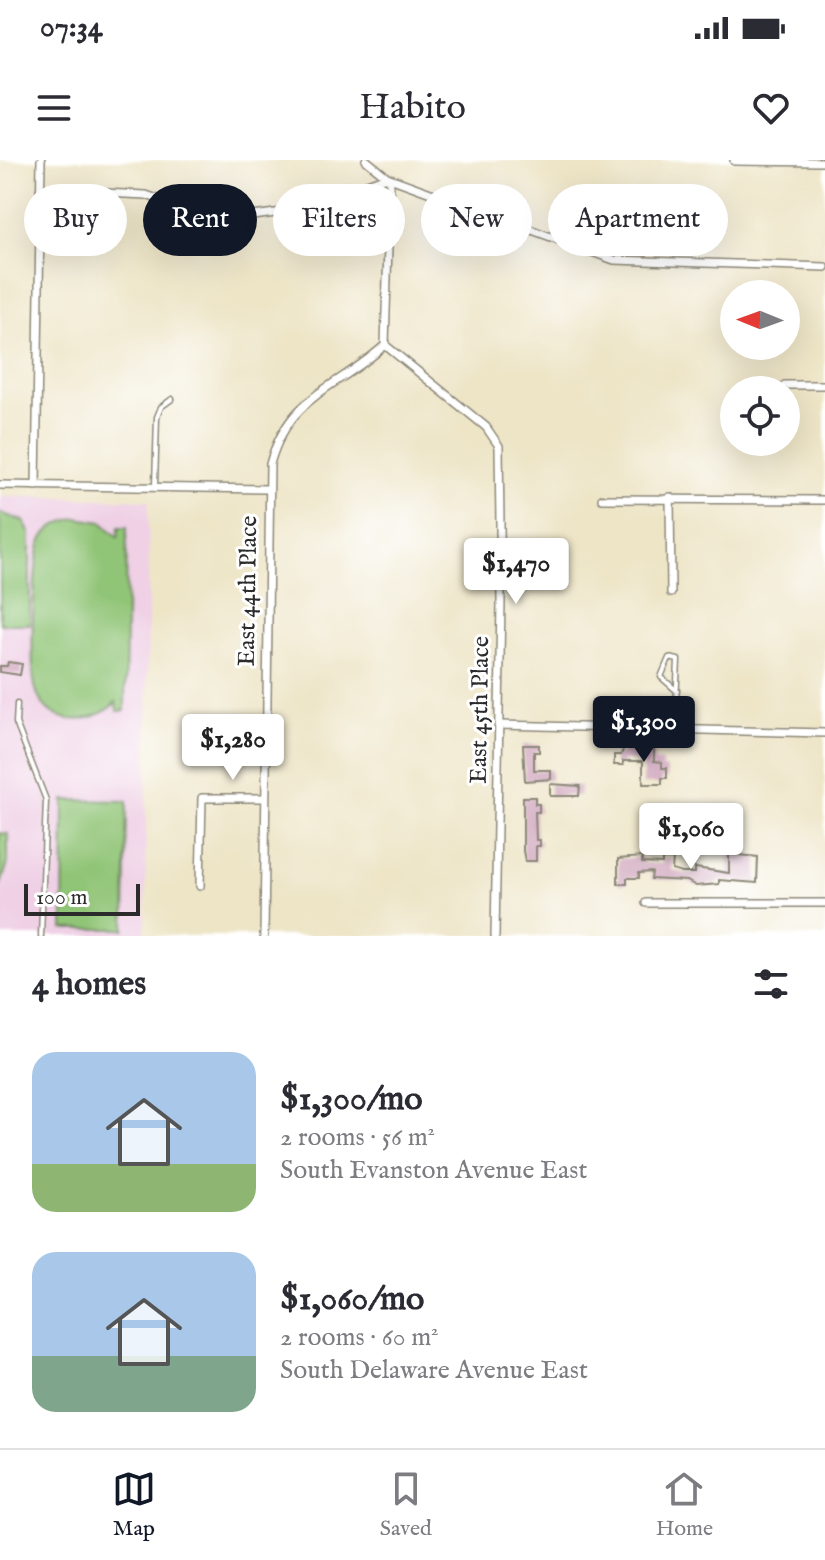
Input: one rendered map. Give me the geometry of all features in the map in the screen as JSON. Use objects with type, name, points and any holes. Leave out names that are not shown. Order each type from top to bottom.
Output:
[{"type":"street","points":[[40,184],[41,160]]},
{"type":"street","points":[[366,160],[388,178],[614,260],[825,267]]},
{"type":"street","points":[[734,161],[825,162]]},
{"type":"street","points":[[127,194],[146,195],[208,216],[246,217],[290,211],[388,178]]},
{"type":"street","points":[[385,345],[388,178]]},
{"type":"street","points":[[36,486],[39,256]]},
{"type":"street","name":"East 44th Place","points":[[264,936],[268,489],[274,452],[299,408],[385,345]]},
{"type":"street","name":"East 45th Place","points":[[385,345],[486,427],[499,446],[501,571],[495,936]]},
{"type":"street","points":[[800,385],[825,385]]},
{"type":"street","points":[[0,485],[268,489]]},
{"type":"street","points":[[670,497],[671,593]]},
{"type":"street","points":[[602,499],[825,500]]},
{"type":"street","points":[[498,725],[825,733]]},
{"type":"street","points":[[200,886],[202,798],[264,798]]},
{"type":"street","points":[[646,903],[825,903]]},
{"type":"lane","points":[[155,488],[157,417],[161,407],[172,399]]},
{"type":"lane","points":[[675,730],[677,691],[678,660],[669,658],[661,677],[677,691]]},
{"type":"lane","points":[[17,704],[16,723],[46,800],[41,936]]},
{"type":"shaded area","points":[[0,496],[149,500],[145,936],[0,936]]},
{"type":"green space","points":[[0,513],[24,521],[30,533],[30,624],[0,624]]},
{"type":"green space","points":[[77,518],[102,522],[118,537],[119,527],[127,527],[125,711],[117,711],[116,702],[94,716],[70,719],[48,709],[40,700],[35,686],[33,611],[36,566],[42,540],[57,525]]},
{"type":"green space","points":[[64,800],[127,801],[125,929],[63,929]]},
{"type":"green space","points":[[0,833],[8,834],[8,863],[0,887]]},
{"type":"building","points":[[8,662],[22,664],[20,675],[0,672],[0,666],[7,666]]},
{"type":"building","points":[[523,745],[539,745],[539,752],[534,752],[534,770],[551,770],[551,779],[525,781]]},
{"type":"building","points":[[624,747],[654,748],[654,761],[662,762],[662,768],[667,768],[667,778],[662,778],[662,784],[643,784],[643,761],[623,761],[623,765],[614,765],[614,755],[621,755]]},
{"type":"building","points":[[550,784],[580,786],[579,796],[550,796]]},
{"type":"building","points":[[523,797],[535,797],[535,804],[539,804],[539,812],[535,812],[536,840],[540,840],[540,846],[536,846],[536,861],[525,861]]},
{"type":"building","points":[[729,854],[758,857],[757,883],[719,880],[719,884],[696,886],[687,881],[651,879],[652,872],[639,873],[639,878],[627,878],[627,884],[618,884],[618,859],[642,857],[642,863],[662,864],[662,859],[673,859],[672,870],[682,873],[695,873],[695,868],[729,873]]}]
